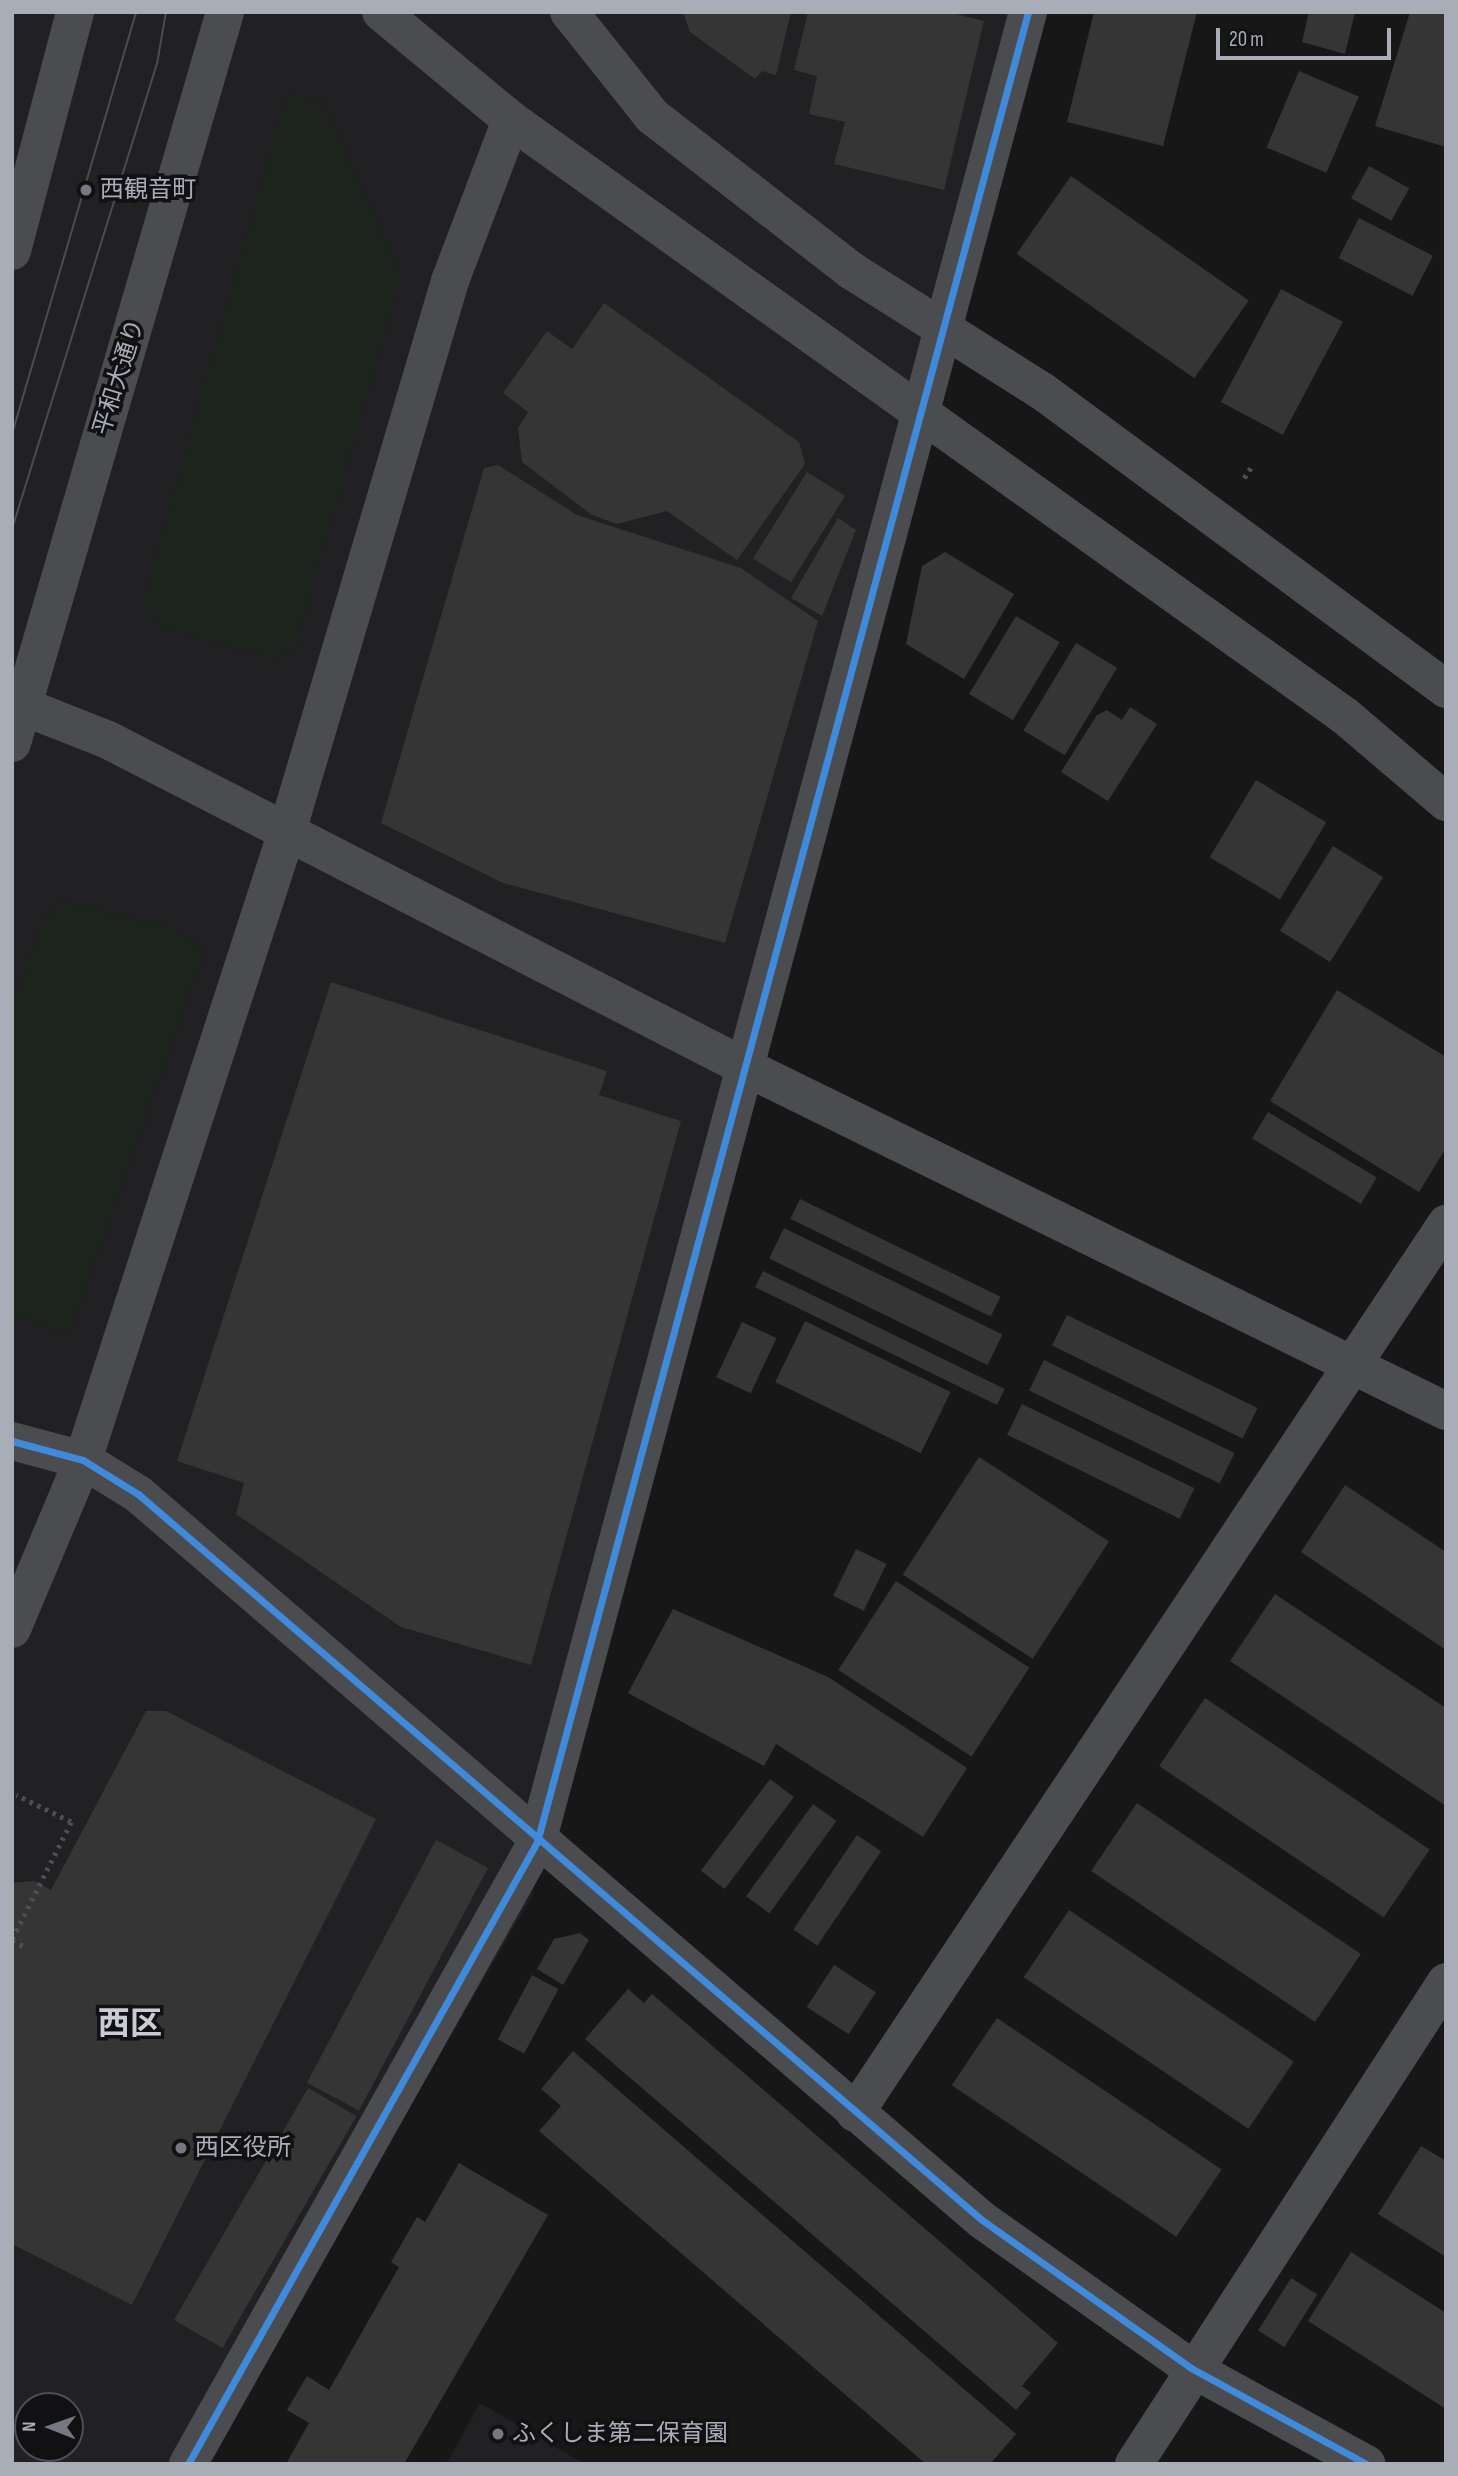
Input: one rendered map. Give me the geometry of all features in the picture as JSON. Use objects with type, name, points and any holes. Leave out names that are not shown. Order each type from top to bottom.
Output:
[{"type":"street","points":[[12,251],[75,12]]},
{"type":"street","name":"平和大通り","points":[[12,743],[19,704],[225,12]]},
{"type":"street","points":[[381,12],[511,120],[918,408],[1345,716],[1446,802]]},
{"type":"street","points":[[569,12],[652,116],[942,332],[1042,391],[1446,689]]},
{"type":"street","points":[[188,2464],[537,1842],[918,408],[942,332],[1028,12]]},
{"type":"street","points":[[12,1629],[83,1460],[286,835],[450,281],[511,120]]},
{"type":"street","points":[[19,704],[108,740],[286,835],[745,1067],[1348,1367],[1446,1411]]},
{"type":"street","points":[[855,2113],[1348,1367],[1446,1224]]},
{"type":"street","points":[[12,1441],[83,1460],[138,1494],[537,1842],[982,2220],[1191,2368],[1366,2464]]},
{"type":"street","points":[[1134,2464],[1191,2368],[1446,1982]]},
{"type":"path","points":[[1240,484],[1253,464]]},
{"type":"path","points":[[16,1795],[71,1822],[12,1940],[23,1946]]},
{"type":"shaded area","points":[[12,12],[1019,12],[532,1896],[202,2464],[12,2464]]},
{"type":"shaded area","points":[[287,94],[325,103],[401,276],[296,646],[277,660],[164,628],[143,603]]},
{"type":"shaded area","points":[[64,901],[178,930],[205,951],[69,1335],[12,1314],[12,1009],[42,921]]},
{"type":"shaded area","name":"ふくしま第二保育園","points":[[480,2403],[585,2464],[446,2464]]},
{"type":"building","points":[[683,12],[791,12],[776,75],[762,71],[755,79],[690,32]]},
{"type":"building","points":[[808,12],[948,12],[984,21],[944,190],[834,164],[845,122],[809,114],[817,76],[794,70]]},
{"type":"building","points":[[1094,12],[1197,12],[1163,146],[1067,122]]},
{"type":"building","points":[[1309,12],[1355,12],[1345,54],[1302,42]]},
{"type":"building","points":[[1410,12],[1446,13],[1446,147],[1375,126]]},
{"type":"building","points":[[1299,71],[1359,96],[1326,173],[1267,147]]},
{"type":"building","points":[[1369,166],[1409,188],[1391,221],[1351,198]]},
{"type":"building","points":[[1071,176],[1249,300],[1194,378],[1017,254]]},
{"type":"building","points":[[1359,218],[1433,256],[1413,296],[1339,258]]},
{"type":"building","points":[[1281,289],[1343,322],[1283,435],[1221,402]]},
{"type":"building","points":[[604,303],[799,442],[805,464],[737,560],[667,511],[617,524],[592,515],[522,462],[518,428],[528,412],[503,393],[547,331],[572,349]]},
{"type":"building","points":[[498,465],[577,515],[741,568],[818,621],[725,943],[503,883],[381,823],[484,468]]},
{"type":"building","points":[[807,472],[845,496],[791,582],[753,559]]},
{"type":"building","points":[[838,518],[856,530],[822,616],[791,598]]},
{"type":"building","points":[[945,552],[1014,594],[964,679],[906,644],[922,566]]},
{"type":"building","points":[[1016,616],[1060,642],[1013,720],[969,694]]},
{"type":"building","points":[[1076,643],[1117,668],[1065,755],[1023,730]]},
{"type":"building","points":[[1130,707],[1157,724],[1108,801],[1061,772],[1097,715],[1107,710],[1122,720]]},
{"type":"building","points":[[1256,780],[1326,822],[1280,899],[1210,857]]},
{"type":"building","points":[[1333,846],[1383,877],[1330,962],[1280,931]]},
{"type":"building","points":[[331,982],[607,1071],[599,1095],[681,1121],[531,1665],[401,1627],[236,1514],[244,1483],[177,1461]]},
{"type":"building","points":[[1337,990],[1446,1057],[1446,1148],[1419,1192],[1270,1101]]},
{"type":"building","points":[[1268,1112],[1377,1177],[1361,1204],[1252,1139]]},
{"type":"building","points":[[800,1199],[1000,1297],[991,1317],[790,1219]]},
{"type":"building","points":[[784,1228],[1002,1335],[988,1365],[769,1259]]},
{"type":"building","points":[[763,1271],[1005,1389],[997,1405],[755,1287]]},
{"type":"building","points":[[1067,1315],[1258,1408],[1243,1438],[1052,1346]]},
{"type":"building","points":[[805,1321],[951,1392],[921,1453],[775,1382]]},
{"type":"building","points":[[742,1322],[776,1338],[751,1393],[716,1377]]},
{"type":"building","points":[[1044,1360],[1235,1453],[1220,1483],[1029,1391]]},
{"type":"building","points":[[1022,1404],[1195,1488],[1180,1519],[1007,1435]]},
{"type":"building","points":[[979,1457],[1109,1541],[1033,1659],[903,1574]]},
{"type":"building","points":[[1345,1485],[1446,1552],[1446,1650],[1301,1552]]},
{"type":"building","points":[[856,1549],[887,1564],[864,1611],[833,1596]]},
{"type":"building","points":[[896,1581],[1029,1668],[972,1756],[838,1670]]},
{"type":"building","points":[[1275,1594],[1446,1708],[1446,1806],[1230,1661]]},
{"type":"building","points":[[673,1609],[828,1677],[967,1768],[923,1837],[776,1744],[764,1766],[628,1693]]},
{"type":"building","points":[[1205,1698],[1430,1850],[1384,1918],[1159,1766]]},
{"type":"building","points":[[146,1711],[166,1711],[376,1819],[132,2305],[12,2244],[12,1883],[34,1881],[51,1890]]},
{"type":"building","points":[[770,1779],[794,1797],[725,1889],[701,1871]]},
{"type":"building","points":[[1137,1803],[1361,1954],[1315,2022],[1091,1871]]},
{"type":"building","points":[[813,1804],[836,1821],[769,1913],[746,1896]]},
{"type":"building","points":[[857,1835],[881,1851],[817,1946],[793,1930]]},
{"type":"building","points":[[436,1840],[488,1868],[359,2111],[307,2083]]},
{"type":"building","points":[[1069,1910],[1294,2062],[1248,2129],[1024,1977]]},
{"type":"building","points":[[580,1933],[589,1940],[563,1985],[537,1969],[554,1939]]},
{"type":"building","points":[[834,1965],[876,1992],[849,2034],[807,2007]]},
{"type":"building","points":[[532,1975],[558,1989],[524,2054],[498,2039]]},
{"type":"building","points":[[628,1989],[644,2003],[652,1994],[1058,2343],[1022,2386],[1031,2393],[1016,2410],[585,2039]]},
{"type":"building","points":[[997,2018],[1222,2170],[1176,2237],[952,2085]]},
{"type":"building","points":[[573,2051],[1016,2434],[990,2464],[926,2464],[539,2131],[561,2106],[541,2089]]},
{"type":"building","points":[[308,2088],[356,2116],[222,2348],[174,2320]]},
{"type":"building","points":[[1421,2146],[1446,2161],[1446,2257],[1378,2214]]},
{"type":"building","points":[[459,2163],[548,2215],[404,2464],[286,2464],[309,2423],[287,2410],[307,2376],[329,2390],[399,2267],[391,2262],[417,2217],[425,2222]]},
{"type":"building","points":[[1351,2252],[1446,2313],[1446,2409],[1308,2321]]},
{"type":"building","points":[[1291,2278],[1317,2294],[1284,2347],[1258,2331]]},
{"type":"tram line","points":[[12,434],[136,12]]},
{"type":"tram line","points":[[12,529],[157,64],[166,12]]},
{"type":"cycle path","points":[[188,2464],[537,1842],[1028,12]]},
{"type":"cycle path","points":[[12,1441],[83,1460],[138,1494],[982,2220],[1191,2368],[1366,2464]]},
{"type":"place","name":"西観音町","points":[[86,190]]},
{"type":"place","name":"西区役所","points":[[181,2148]]},
{"type":"place","name":"ふくしま第二保育園","points":[[498,2434]]},
{"type":"district","name":"西区","points":[[130,2025]]}]
